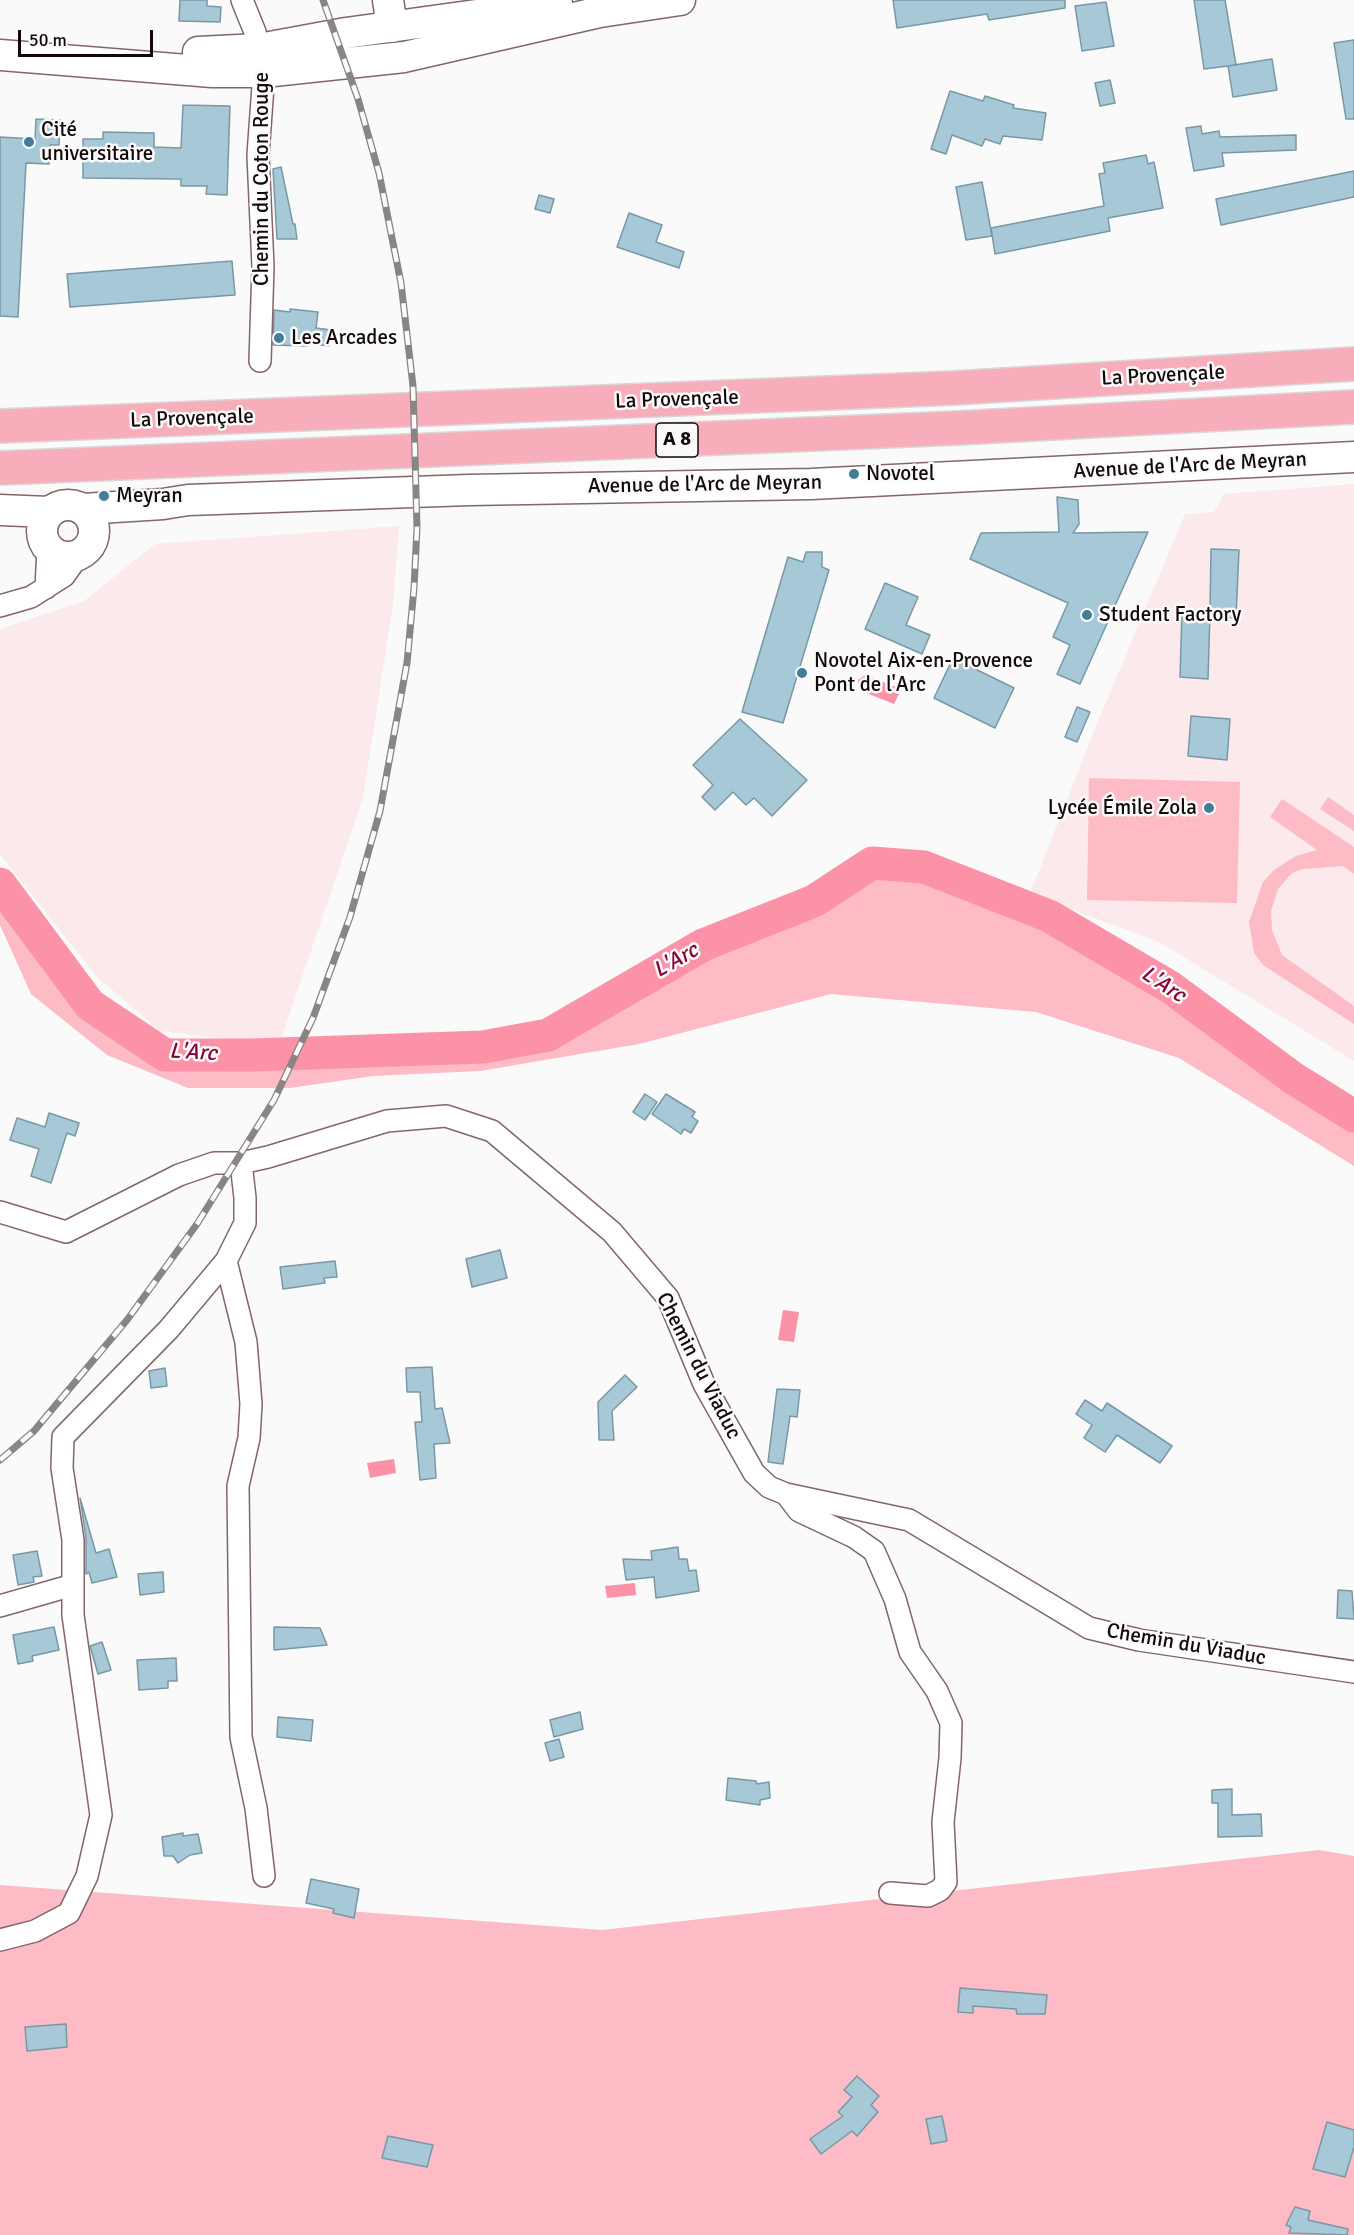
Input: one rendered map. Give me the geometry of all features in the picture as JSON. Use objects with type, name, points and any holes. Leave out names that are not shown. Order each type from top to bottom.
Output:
[{"type":"highway","name":"La Provençale","points":[[0,426],[954,388],[1354,364]]},
{"type":"highway","name":"La Provençale","points":[[0,468],[970,428],[1354,407]]},
{"type":"main road","points":[[0,41],[206,53],[261,61],[362,63],[404,57],[455,32],[592,0]]},
{"type":"main road","points":[[0,55],[212,72],[261,61],[404,14],[455,32],[680,0]]},
{"type":"main road","points":[[362,63],[391,45],[404,14]]},
{"type":"main road","name":"Avenue de l'Arc de Meyran","points":[[83,509],[163,504],[188,500],[415,491],[800,484],[1354,457]]},
{"type":"main road","points":[[6,510],[46,533],[62,557],[86,545],[90,516],[83,509],[65,504],[46,533]]},
{"type":"main road","name":"Avenue de l'Arc de Meyran","points":[[86,545],[163,504]]},
{"type":"street","name":"Chemin du Coton Rouge","points":[[242,0],[261,61],[258,155],[264,267],[260,361]]},
{"type":"street","points":[[46,533],[46,588]]},
{"type":"street","points":[[0,606],[31,597],[64,576],[86,545]]},
{"type":"street","name":"Chemin du Viaduc","points":[[0,1212],[66,1232],[179,1175],[214,1163],[241,1163],[387,1121],[446,1116],[492,1131],[612,1232],[668,1298],[704,1384],[754,1473],[769,1487],[786,1494],[909,1520],[1089,1628],[1138,1640],[1354,1672]]},
{"type":"street","points":[[0,1940],[35,1931],[69,1913],[87,1876],[101,1815],[74,1626],[73,1540],[62,1468],[63,1437],[169,1329],[226,1261],[244,1223],[245,1198],[241,1163]]},
{"type":"street","points":[[226,1261],[246,1342],[251,1404],[249,1438],[238,1486],[241,1737],[256,1808],[264,1876]]},
{"type":"street","points":[[786,1494],[799,1511],[854,1537],[874,1551],[895,1599],[910,1652],[937,1691],[951,1723],[944,1822],[946,1882],[940,1890],[928,1896],[890,1893]]},
{"type":"street","points":[[0,1606],[73,1585]]},
{"type":"shaded area","name":"Lycée Émile Zola","points":[[1354,484],[1354,1061],[1159,942],[1030,894],[1098,721],[1185,514],[1214,512],[1224,494]]},
{"type":"shaded area","points":[[399,526],[393,604],[363,798],[279,1045],[160,1031],[96,976],[0,854],[0,629],[84,601],[155,544]]},
{"type":"shaded area","points":[[865,675],[896,687],[895,690],[899,694],[894,704],[859,690],[858,680]]},
{"type":"shaded area","points":[[1089,778],[1240,782],[1237,903],[1087,900]]},
{"type":"shaded area","points":[[1328,797],[1354,815],[1354,831],[1320,809]]},
{"type":"shaded area","points":[[1282,799],[1354,847],[1354,874],[1343,866],[1303,869],[1292,873],[1278,889],[1271,911],[1272,930],[1282,955],[1354,1006],[1354,1024],[1263,965],[1254,953],[1249,922],[1263,882],[1274,870],[1296,856],[1317,850],[1270,817]]},
{"type":"shaded area","points":[[872,863],[924,867],[1049,916],[1170,987],[1293,1078],[1354,1115],[1354,1166],[1179,1058],[1036,1012],[831,994],[639,1044],[480,1071],[373,1076],[290,1088],[188,1088],[107,1055],[31,994],[0,925],[0,884],[90,1005],[165,1055],[252,1055],[483,1047],[548,1034],[703,945],[814,901]]},
{"type":"shaded area","points":[[783,1310],[799,1312],[794,1342],[778,1340]]},
{"type":"shaded area","points":[[394,1459],[396,1473],[370,1478],[367,1463]]},
{"type":"shaded area","points":[[635,1583],[636,1595],[607,1598],[605,1586]]},
{"type":"shaded area","points":[[1319,1850],[1354,1856],[1354,2235],[0,2235],[0,1885],[602,1930]]},
{"type":"building","points":[[180,0],[207,0],[207,6],[221,7],[220,22],[179,21]]},
{"type":"building","points":[[893,0],[1065,0],[1065,8],[989,20],[987,14],[897,28]]},
{"type":"building","points":[[1194,0],[1225,0],[1236,65],[1204,69]]},
{"type":"building","points":[[1106,2],[1114,46],[1082,51],[1075,6]]},
{"type":"building","points":[[1354,40],[1354,119],[1346,119],[1334,43]]},
{"type":"building","points":[[1272,59],[1277,90],[1233,97],[1228,66]]},
{"type":"building","points":[[1110,80],[1115,103],[1100,106],[1095,83]]},
{"type":"building","points":[[950,91],[983,101],[985,96],[1014,105],[1013,108],[1046,113],[1042,140],[1003,136],[1000,144],[985,139],[982,146],[952,135],[946,154],[931,149]]},
{"type":"building","points":[[183,105],[230,106],[227,195],[206,194],[207,186],[181,186],[181,179],[83,178],[83,139],[103,139],[103,132],[154,133],[154,147],[181,148]]},
{"type":"building","points":[[36,119],[60,120],[59,145],[50,145],[49,164],[26,163],[18,317],[0,316],[0,137],[35,139]]},
{"type":"building","points":[[1201,126],[1202,134],[1219,131],[1220,137],[1296,135],[1296,150],[1222,153],[1224,166],[1194,171],[1186,128]]},
{"type":"building","points":[[1146,155],[1148,164],[1154,162],[1163,208],[1108,218],[1110,231],[995,254],[991,228],[1104,206],[1099,174],[1105,173],[1103,163]]},
{"type":"building","points":[[281,167],[297,239],[277,239],[273,169]]},
{"type":"building","points":[[1354,171],[1354,197],[1221,225],[1216,199]]},
{"type":"building","points":[[982,182],[992,236],[966,240],[956,187]]},
{"type":"building","points":[[539,195],[554,199],[550,213],[535,209]]},
{"type":"building","points":[[629,213],[662,225],[656,242],[684,252],[679,268],[617,247]]},
{"type":"building","points":[[232,261],[235,295],[70,307],[67,274]]},
{"type":"building","points":[[290,309],[318,312],[316,328],[331,330],[329,346],[307,343],[307,346],[273,345],[274,310],[290,312]]},
{"type":"building","name":"Student Factory","points":[[1057,497],[1078,500],[1079,524],[1073,533],[1148,532],[1080,684],[1057,674],[1070,645],[1053,637],[1068,603],[970,559],[981,533],[1059,532]]},
{"type":"building","points":[[1211,549],[1239,550],[1236,618],[1210,617],[1210,612],[1208,679],[1180,677],[1182,610],[1210,611]]},
{"type":"building","points":[[806,552],[822,552],[822,567],[829,570],[783,723],[742,712],[788,557],[803,562]]},
{"type":"building","points":[[885,583],[918,597],[906,625],[930,635],[922,654],[865,629]]},
{"type":"building","points":[[953,658],[1014,688],[995,728],[934,698]]},
{"type":"building","points":[[1077,707],[1090,712],[1077,742],[1065,737]]},
{"type":"building","points":[[1191,716],[1230,719],[1227,760],[1188,756]]},
{"type":"building","points":[[740,719],[807,780],[772,816],[754,798],[746,805],[733,792],[715,810],[702,797],[713,785],[693,765]]},
{"type":"building","points":[[645,1094],[657,1102],[645,1120],[633,1112]]},
{"type":"building","points":[[666,1094],[695,1112],[692,1117],[698,1121],[691,1133],[684,1129],[681,1134],[652,1114]]},
{"type":"building","points":[[49,1113],[79,1123],[75,1136],[67,1133],[51,1183],[31,1176],[39,1149],[10,1140],[17,1118],[45,1127]]},
{"type":"building","points":[[500,1250],[507,1278],[472,1287],[466,1259]]},
{"type":"building","points":[[335,1261],[337,1277],[324,1278],[325,1283],[283,1289],[280,1267]]},
{"type":"building","points":[[432,1367],[435,1409],[442,1408],[450,1443],[434,1444],[436,1478],[420,1480],[415,1422],[422,1422],[420,1392],[407,1392],[406,1368]]},
{"type":"building","points":[[165,1368],[167,1386],[151,1388],[149,1371]]},
{"type":"building","points":[[625,1375],[637,1387],[612,1411],[614,1440],[599,1440],[598,1402]]},
{"type":"building","points":[[777,1389],[800,1390],[797,1417],[790,1416],[783,1464],[768,1462]]},
{"type":"building","points":[[1085,1400],[1102,1411],[1107,1403],[1172,1446],[1160,1463],[1117,1435],[1105,1452],[1084,1438],[1092,1425],[1076,1414]]},
{"type":"building","points":[[80,1498],[96,1553],[109,1549],[117,1577],[92,1583],[89,1572],[86,1574],[86,1538]]},
{"type":"building","points":[[678,1547],[679,1559],[687,1559],[689,1571],[696,1570],[699,1591],[656,1598],[654,1577],[626,1580],[623,1559],[652,1560],[651,1551]]},
{"type":"building","points":[[37,1551],[42,1576],[33,1577],[34,1582],[18,1585],[13,1555]]},
{"type":"building","points":[[163,1572],[164,1592],[140,1595],[138,1574]]},
{"type":"building","points":[[1338,1590],[1352,1591],[1354,1619],[1337,1618]]},
{"type":"building","points":[[54,1627],[59,1650],[32,1656],[33,1661],[18,1664],[13,1635]]},
{"type":"building","points":[[274,1627],[320,1628],[327,1645],[274,1650]]},
{"type":"building","points":[[102,1642],[111,1670],[98,1674],[90,1646]]},
{"type":"building","points":[[176,1658],[177,1681],[168,1681],[168,1688],[139,1690],[137,1660]]},
{"type":"building","points":[[580,1712],[583,1729],[554,1737],[550,1720]]},
{"type":"building","points":[[278,1717],[313,1720],[311,1741],[277,1737]]},
{"type":"building","points":[[559,1739],[564,1757],[550,1761],[545,1743]]},
{"type":"building","points":[[728,1778],[756,1781],[757,1784],[769,1782],[770,1798],[760,1800],[760,1805],[726,1800]]},
{"type":"building","points":[[1232,1789],[1232,1815],[1261,1814],[1262,1836],[1218,1837],[1218,1803],[1212,1803],[1212,1790]]},
{"type":"building","points":[[183,1833],[183,1836],[198,1834],[202,1853],[190,1855],[178,1863],[173,1856],[164,1856],[162,1837]]},
{"type":"building","points":[[311,1879],[359,1889],[354,1918],[333,1913],[334,1909],[306,1903]]},
{"type":"building","points":[[960,1988],[1047,1995],[1045,2014],[1017,2014],[1016,2009],[973,2006],[973,2013],[958,2012]]},
{"type":"building","points":[[66,2024],[67,2047],[27,2051],[25,2027]]},
{"type":"building","points":[[857,2076],[879,2096],[871,2105],[878,2112],[857,2136],[852,2131],[821,2154],[810,2139],[843,2116],[838,2112],[852,2097],[844,2090]]},
{"type":"building","points":[[942,2116],[947,2141],[931,2144],[926,2119]]},
{"type":"building","points":[[1327,2122],[1354,2130],[1354,2147],[1345,2177],[1313,2169]]},
{"type":"building","points":[[388,2136],[433,2145],[427,2167],[382,2158]]},
{"type":"building","points":[[1295,2207],[1310,2211],[1308,2220],[1348,2229],[1347,2235],[1289,2233],[1291,2227],[1286,2225]]},
{"type":"waterway","name":"L'Arc","points":[[0,884],[90,1005],[165,1055],[252,1055],[483,1047],[548,1035],[703,945],[814,901],[872,863],[924,867],[1049,916],[1170,987],[1293,1078],[1354,1116]]},
{"type":"railway","points":[[0,1460],[34,1431],[127,1320],[197,1224],[274,1100],[313,1018],[350,917],[380,811],[407,663],[414,588],[417,528],[413,386],[401,283],[379,173],[358,99],[323,0]]},
{"type":"place","name":"Cité universitaire","points":[[29,142]]},
{"type":"place","name":"Les Arcades","points":[[279,338]]},
{"type":"place","name":"Novotel","points":[[854,474]]},
{"type":"place","name":"Meyran","points":[[104,496]]},
{"type":"place","name":"Student Factory","points":[[1087,615]]},
{"type":"place","name":"Novotel Aix-en-Provence Pont de l'Arc","points":[[802,673]]},
{"type":"place","name":"Lycée Émile Zola","points":[[1209,808]]}]
